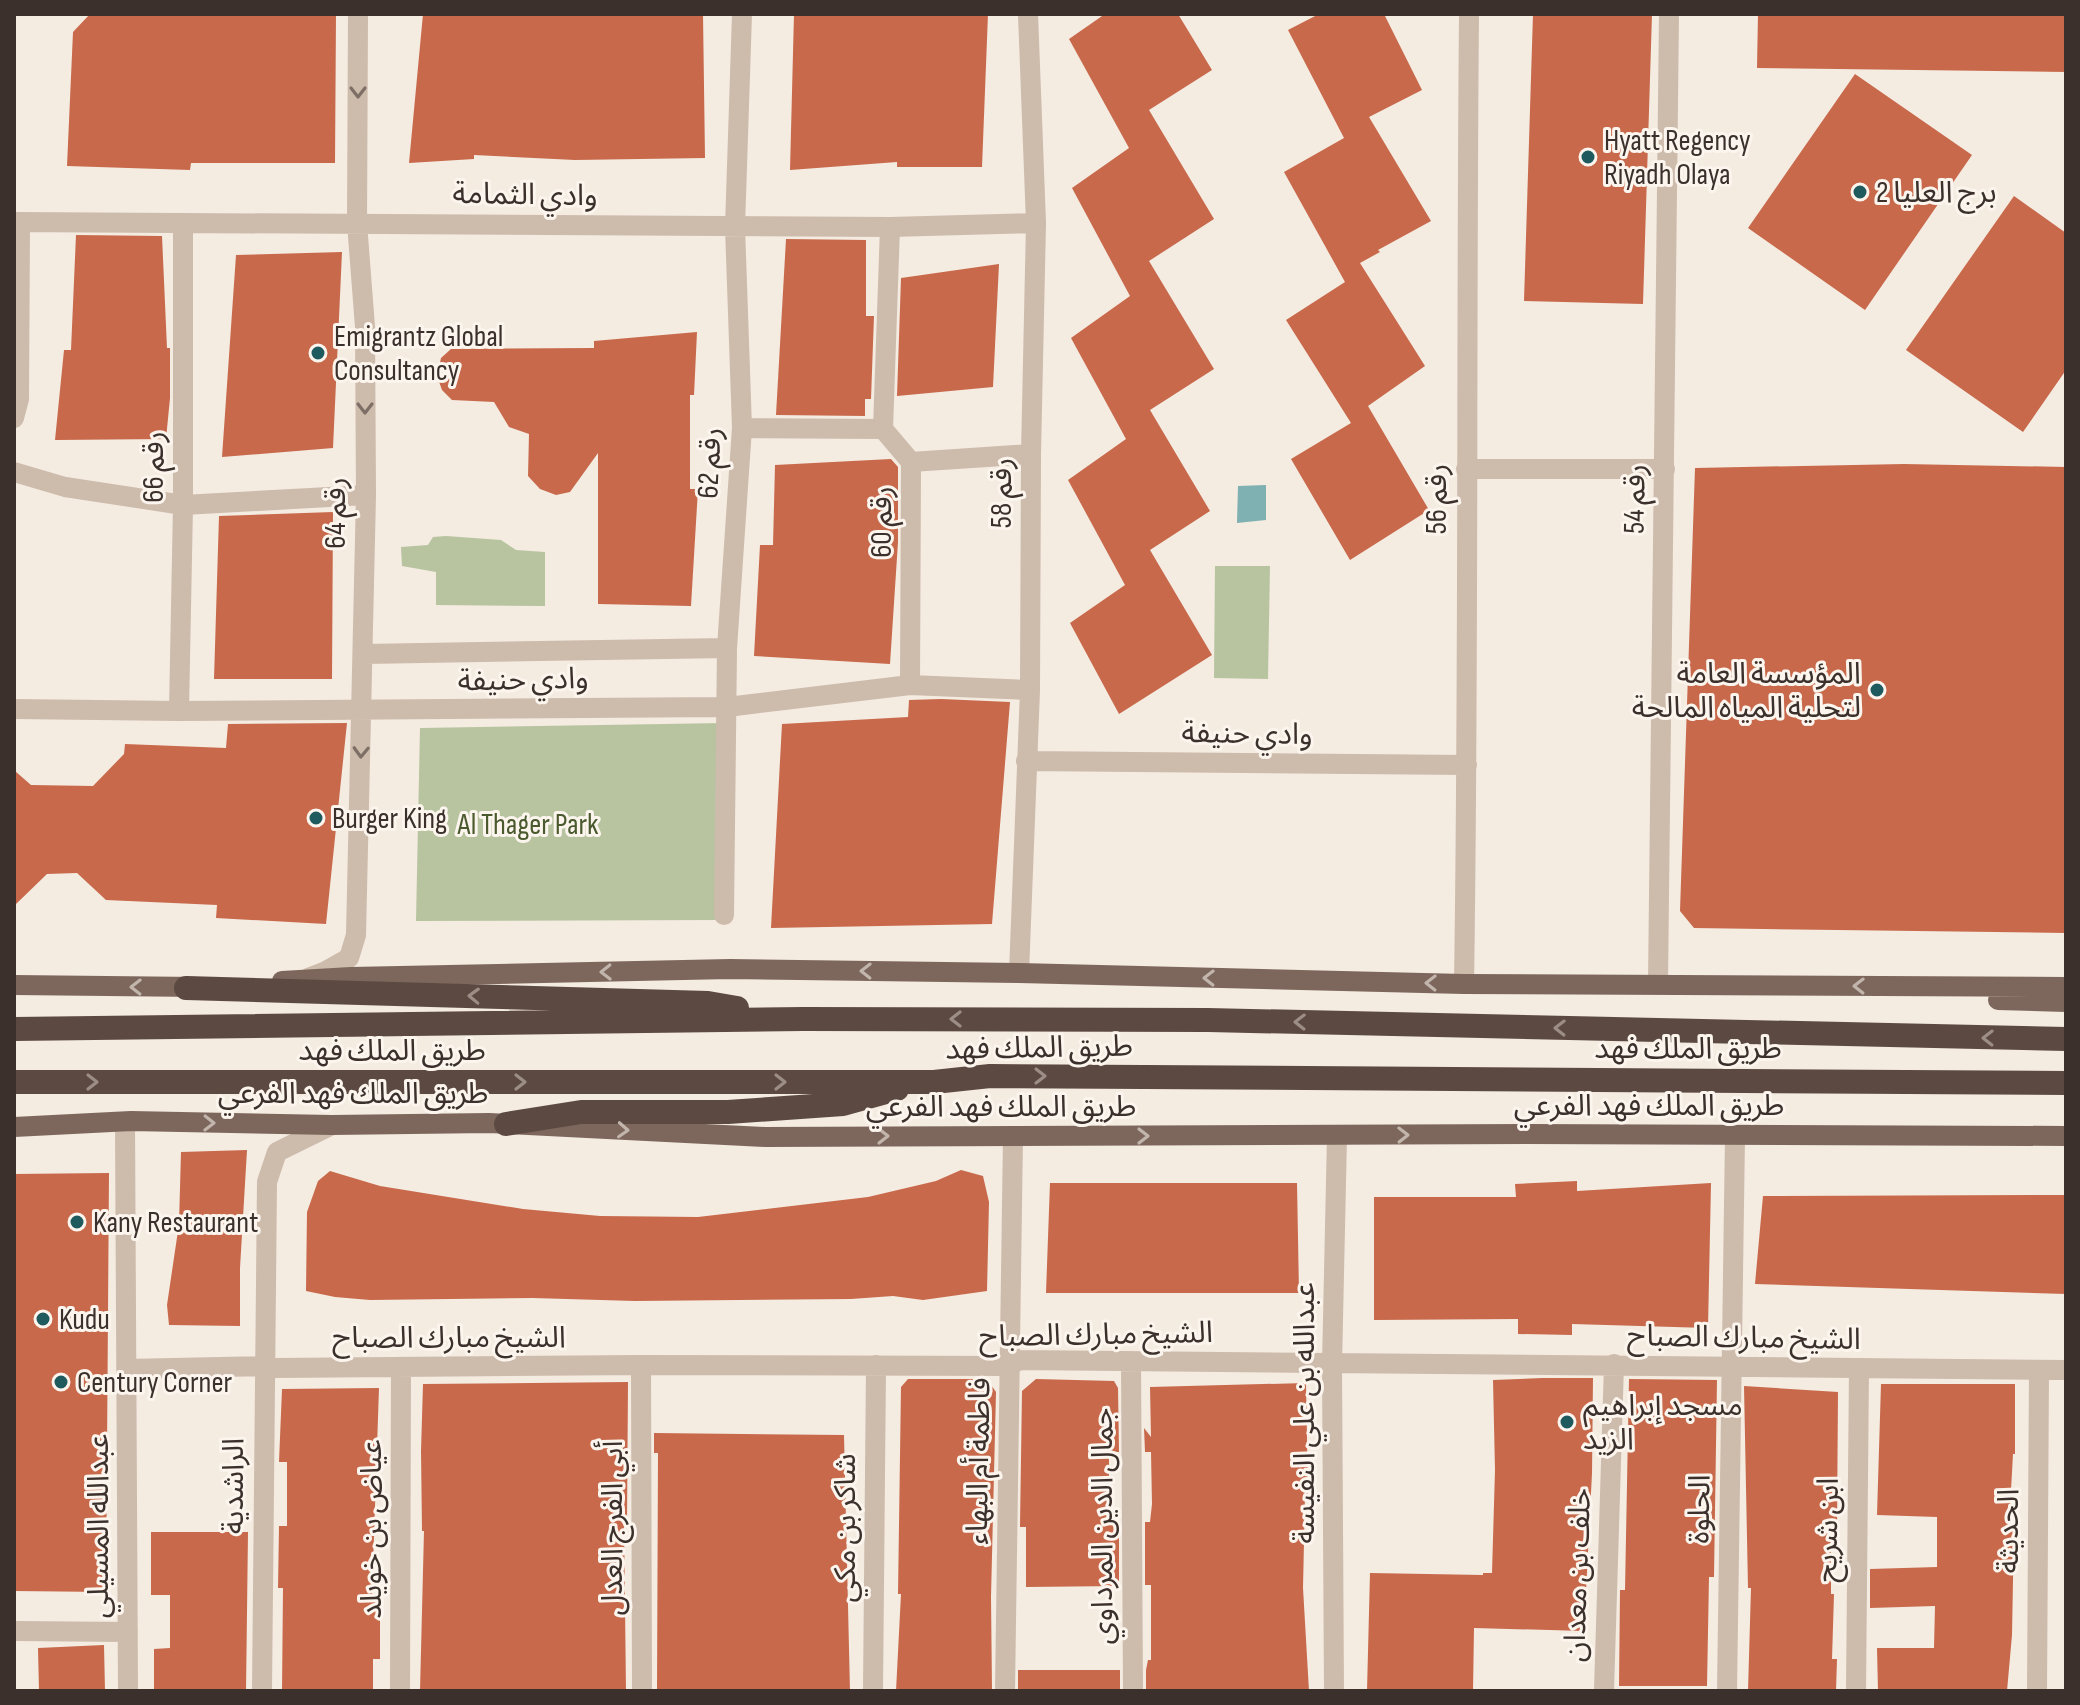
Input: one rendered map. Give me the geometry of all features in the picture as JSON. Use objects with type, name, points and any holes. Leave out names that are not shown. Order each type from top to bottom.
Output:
[{"type":"highway","points":[[186,988],[708,1003],[803,1019]]},
{"type":"highway","name":"طريق الملك فهد","points":[[14,1029],[803,1019],[1224,1021],[2066,1039]]},
{"type":"highway","name":"طريق الملك فهد","points":[[14,1082],[934,1082],[1006,1076],[2066,1083]]},
{"type":"highway","points":[[506,1124],[581,1112],[728,1112],[843,1104],[934,1082]]},
{"type":"main road","points":[[14,985],[186,988],[301,980],[730,969],[1464,984],[2066,987]]},
{"type":"main road","points":[[1937,987],[1996,1000],[2066,1002]]},
{"type":"main road","name":"طريق الملك فهد الفرعي","points":[[14,1127],[125,1122],[506,1124],[761,1137],[1988,1135]]},
{"type":"main road","points":[[1988,1135],[2066,1122]]},
{"type":"main road","points":[[1988,1135],[2066,1136]]},
{"type":"street","name":"رقم 64","points":[[301,980],[349,958],[356,935],[366,495],[365,327],[357,223],[358,14]]},
{"type":"street","name":"رقم 62","points":[[724,915],[727,648],[742,428],[735,227],[742,14]]},
{"type":"street","name":"رقم 58","points":[[1019,973],[1030,690],[1036,223],[1028,14]]},
{"type":"street","name":"رقم 56","points":[[1464,984],[1469,14]]},
{"type":"street","name":"رقم 54","points":[[1658,984],[1669,14]]},
{"type":"street","name":"وادي الثمامة","points":[[17,222],[735,227],[1036,223]]},
{"type":"street","points":[[14,418],[19,399],[17,222]]},
{"type":"street","name":"رقم 66","points":[[179,711],[183,223]]},
{"type":"street","points":[[742,428],[883,429],[890,227]]},
{"type":"street","name":"رقم 60","points":[[883,429],[911,462],[910,685]]},
{"type":"street","points":[[911,462],[1031,454]]},
{"type":"street","points":[[1466,469],[1665,469]]},
{"type":"street","points":[[14,472],[75,490],[183,505],[366,495]]},
{"type":"street","points":[[364,654],[727,648]]},
{"type":"street","name":"وادي حنيفة","points":[[14,709],[363,711],[727,707],[910,685],[1030,690]]},
{"type":"street","name":"وادي حنيفة","points":[[1026,761],[1467,765]]},
{"type":"street","name":"عبدالله المسيلي","points":[[125,1122],[128,1691]]},
{"type":"street","name":"الراشدية","points":[[262,1691],[267,1182],[277,1152],[332,1125]]},
{"type":"street","name":"فاطمة أم البهاء","points":[[1005,1691],[1013,1136]]},
{"type":"street","name":"عبدالله بن علي النفيسة","points":[[1334,1691],[1332,1365],[1337,1136]]},
{"type":"street","name":"الحلوة","points":[[1727,1691],[1735,1136]]},
{"type":"street","name":"الشيخ مبارك الصباح","points":[[127,1369],[264,1366],[1010,1366],[1019,1360],[2066,1370]]},
{"type":"street","name":"جمال الدين المرداوي","points":[[1131,1361],[1133,1691]]},
{"type":"street","name":"خلف بن معدان","points":[[1604,1691],[1614,1364]]},
{"type":"street","name":"أبي الفرج العدل","points":[[641,1365],[642,1691]]},
{"type":"street","name":"شاكر بن مكي","points":[[873,1691],[876,1365]]},
{"type":"street","name":"عياض بن خويلد","points":[[400,1691],[401,1367]]},
{"type":"street","name":"ابن شريح","points":[[1856,1691],[1859,1369]]},
{"type":"street","name":"الحديثة","points":[[2037,1691],[2039,1371]]},
{"type":"street","points":[[14,1631],[128,1632]]},
{"type":"green space","points":[[433,537],[501,540],[516,550],[545,552],[545,606],[436,605],[436,572],[402,566],[401,547],[428,545]]},
{"type":"green space","points":[[1215,566],[1270,566],[1268,679],[1214,678]]},
{"type":"green space","name":"Al Thager Park","points":[[725,723],[719,920],[416,921],[420,728]]},
{"type":"water","points":[[1266,485],[1266,520],[1237,523],[1238,486]]},
{"type":"building","points":[[90,14],[336,14],[335,163],[191,163],[190,170],[67,166],[73,32]]},
{"type":"building","points":[[423,14],[703,14],[705,158],[575,160],[474,155],[474,159],[409,163]]},
{"type":"building","points":[[794,14],[988,14],[982,167],[897,167],[897,162],[790,170]]},
{"type":"building","points":[[1105,14],[1178,14],[1212,70],[1149,110],[1214,219],[1149,261],[1214,369],[1150,410],[1210,511],[1150,550],[1212,655],[1119,714],[1070,623],[1125,585],[1068,480],[1126,439],[1071,338],[1130,296],[1072,188],[1129,148],[1069,39]]},
{"type":"building","points":[[1319,14],[1384,14],[1422,90],[1369,117],[1431,221],[1360,263],[1425,366],[1368,406],[1429,510],[1350,560],[1291,459],[1351,423],[1286,320],[1345,282],[1284,172],[1344,138],[1288,30]]},
{"type":"building","name":"Hyatt Regency Riyadh Olaya","points":[[1533,14],[1652,14],[1643,304],[1524,301]]},
{"type":"building","points":[[1758,14],[2066,14],[2066,72],[1757,68]]},
{"type":"building","name":"برج العليا 2","points":[[1855,74],[1972,155],[1865,310],[1748,228]]},
{"type":"building","name":"برج العليا 2","points":[[2014,196],[2066,233],[2066,370],[2023,432],[1906,350]]},
{"type":"building","points":[[76,235],[162,236],[167,348],[170,348],[166,439],[55,440],[64,350],[71,350]]},
{"type":"building","points":[[786,239],[866,240],[866,316],[874,316],[871,399],[865,399],[865,416],[776,415]]},
{"type":"building","points":[[342,252],[333,448],[222,457],[236,255]]},
{"type":"building","points":[[999,264],[993,387],[897,396],[901,278]]},
{"type":"building","points":[[697,332],[694,395],[690,395],[690,489],[698,489],[691,606],[598,604],[598,453],[570,492],[556,495],[540,489],[528,476],[529,434],[509,427],[494,402],[452,400],[442,390],[437,376],[441,358],[451,349],[594,348],[594,341]]},
{"type":"building","points":[[891,459],[898,467],[898,542],[890,664],[754,656],[760,545],[773,545],[775,465]]},
{"type":"building","name":"المؤسسة العامة لتحلية المياه المالحة","points":[[1904,464],[2066,467],[2066,933],[1694,928],[1680,911],[1695,468]]},
{"type":"building","points":[[333,512],[332,679],[214,679],[219,516]]},
{"type":"building","points":[[909,700],[1010,702],[992,924],[771,928],[782,724],[908,717]]},
{"type":"building","points":[[347,723],[326,924],[216,918],[217,905],[106,900],[77,873],[47,874],[16,904],[15,771],[31,785],[93,786],[124,754],[125,744],[226,748],[228,724]]},
{"type":"building","points":[[247,1150],[240,1326],[169,1325],[167,1305],[179,1224],[181,1152]]},
{"type":"building","points":[[961,1170],[983,1176],[989,1202],[987,1291],[923,1300],[893,1296],[635,1301],[533,1298],[370,1300],[306,1291],[307,1212],[318,1181],[330,1171],[380,1186],[523,1209],[600,1216],[698,1217],[868,1197],[936,1181]]},
{"type":"building","name":"Century Corner","points":[[109,1173],[106,1592],[14,1591],[14,1174]]},
{"type":"building","points":[[1577,1181],[1577,1191],[1711,1183],[1708,1328],[1572,1324],[1572,1335],[1518,1334],[1518,1319],[1374,1320],[1374,1197],[1516,1197],[1515,1184]]},
{"type":"building","points":[[1050,1183],[1297,1183],[1299,1293],[1046,1293]]},
{"type":"building","points":[[2066,1195],[2066,1294],[1755,1284],[1763,1196]]},
{"type":"building","points":[[1593,1378],[1584,1631],[1474,1628],[1473,1691],[1367,1691],[1370,1573],[1492,1573],[1495,1470],[1493,1380]]},
{"type":"building","points":[[908,1379],[987,1379],[996,1392],[992,1691],[896,1691],[901,1594],[898,1594],[901,1387]]},
{"type":"building","points":[[1036,1379],[1114,1381],[1118,1388],[1119,1452],[1109,1452],[1109,1522],[1119,1522],[1119,1586],[1026,1587],[1026,1527],[1020,1527],[1022,1391]]},
{"type":"building","points":[[1629,1379],[1717,1380],[1714,1577],[1709,1577],[1707,1686],[1619,1686],[1620,1590],[1625,1590]]},
{"type":"building","points":[[628,1382],[627,1522],[624,1522],[626,1691],[420,1691],[424,1531],[421,1451],[423,1384]]},
{"type":"building","points":[[1306,1383],[1308,1496],[1305,1496],[1303,1588],[1309,1691],[1146,1691],[1146,1670],[1148,1660],[1151,1660],[1151,1585],[1145,1585],[1145,1522],[1150,1522],[1152,1504],[1151,1452],[1145,1452],[1144,1428],[1151,1437],[1150,1387]]},
{"type":"building","points":[[1881,1384],[2015,1384],[2015,1454],[2009,1526],[2014,1526],[2012,1635],[2007,1691],[1878,1691],[1877,1648],[1934,1648],[1935,1606],[1870,1608],[1870,1569],[1937,1567],[1937,1517],[1877,1515]]},
{"type":"building","points":[[1744,1386],[1838,1392],[1837,1527],[1831,1527],[1831,1594],[1834,1594],[1832,1659],[1837,1659],[1836,1691],[1748,1691],[1751,1588],[1748,1588]]},
{"type":"building","points":[[379,1388],[372,1596],[380,1597],[380,1659],[373,1659],[373,1691],[282,1691],[283,1588],[278,1588],[279,1526],[287,1526],[287,1462],[279,1462],[282,1389]]},
{"type":"building","points":[[654,1433],[844,1435],[850,1691],[657,1691],[658,1453],[654,1453]]},
{"type":"building","points":[[151,1532],[248,1532],[246,1691],[154,1691],[154,1649],[170,1648],[170,1595],[151,1595]]},
{"type":"building","points":[[104,1645],[105,1691],[39,1691],[38,1648]]},
{"type":"building","points":[[1018,1670],[1120,1670],[1120,1691],[1018,1691]]},
{"type":"place","name":"Hyatt Regency Riyadh Olaya","points":[[1588,157]]},
{"type":"place","name":"برج العليا 2","points":[[1860,192]]},
{"type":"place","name":"Emigrantz Global Consultancy","points":[[318,353]]},
{"type":"place","name":"المؤسسة العامة لتحلية المياه المالحة","points":[[1877,690]]},
{"type":"place","name":"Burger King","points":[[316,818]]},
{"type":"place","name":"Kany Restaurant","points":[[77,1222]]},
{"type":"place","name":"Kudu","points":[[43,1319]]},
{"type":"place","name":"Century Corner","points":[[61,1382]]},
{"type":"place","name":"مسجد إبراهيم الزيد","points":[[1567,1422]]}]
